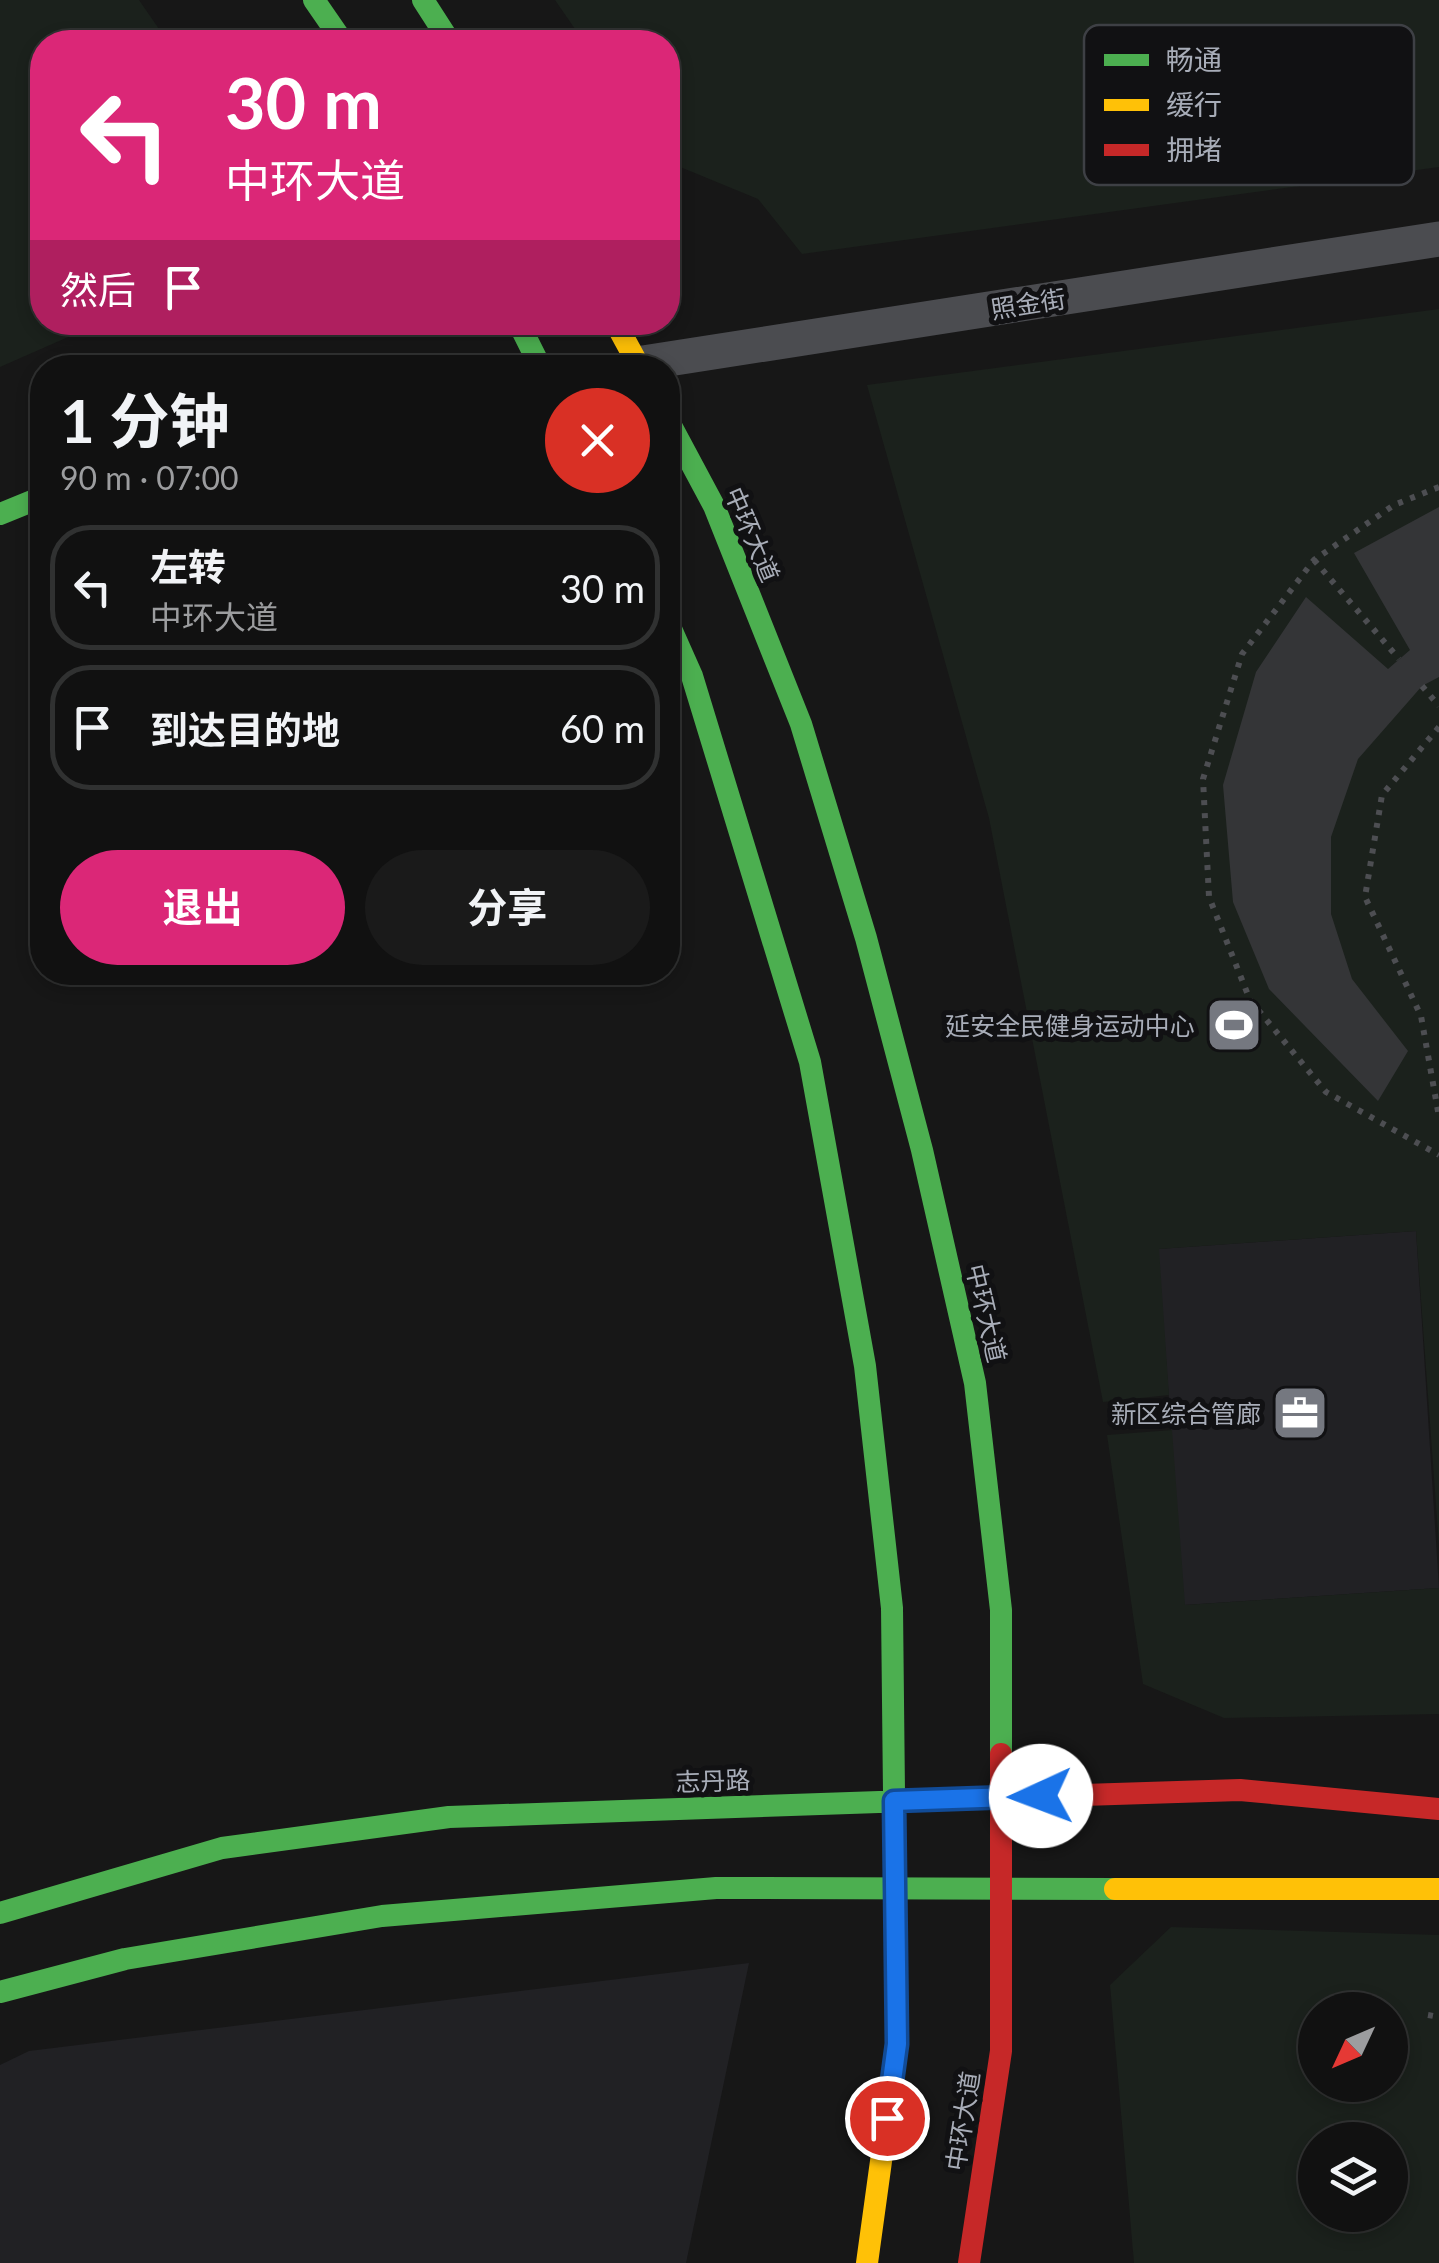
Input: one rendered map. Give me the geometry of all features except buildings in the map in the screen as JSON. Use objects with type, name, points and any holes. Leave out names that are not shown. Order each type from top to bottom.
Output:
[{"type":"main road","points":[[314,0],[335,30]]},
{"type":"main road","points":[[423,0],[442,30]]},
{"type":"main road","name":"中环大道","points":[[680,442],[714,506],[801,724],[866,938],[922,1150],[975,1383],[1001,1610],[1001,2050],[969,2263]]},
{"type":"main road","points":[[0,514],[30,503]]},
{"type":"main road","points":[[680,649],[692,676],[810,1062],[865,1366],[892,1608],[897,2044],[866,2263]]},
{"type":"main road","name":"志丹路","points":[[0,1913],[222,1848],[449,1818],[1240,1790],[1439,1809]]},
{"type":"main road","points":[[0,1992],[126,1959],[382,1916],[716,1888],[1439,1888]]},
{"type":"street","name":"照金街","points":[[680,358],[1439,239]]},
{"type":"path","points":[[1439,486],[1394,505],[1314,560],[1242,654],[1203,779],[1209,897],[1250,1000],[1326,1092],[1439,1156]]},
{"type":"path","points":[[1314,560],[1399,660]]},
{"type":"path","points":[[1422,686],[1439,706]]},
{"type":"path","points":[[1439,727],[1382,795],[1365,897],[1421,1016],[1439,1117]]},
{"type":"path","points":[[1428,2015],[1439,2018]]},
{"type":"shaded area","points":[[0,0],[139,0],[160,30],[30,30],[30,335],[73,335],[0,367]]},
{"type":"shaded area","points":[[555,0],[1439,0],[1439,167],[1414,170],[1414,25],[1084,25],[1084,185],[1307,185],[802,254],[758,199],[680,167],[680,30],[576,30]]},
{"type":"shaded area","name":"延安全民健身运动中心","points":[[1439,309],[1439,1546],[1416,1231],[1159,1249],[1169,1395],[1103,1402],[989,818],[867,385]]},
{"type":"shaded area","name":"新区综合管廊","points":[[1416,1231],[1439,1588],[1184,1605],[1158,1249]]},
{"type":"shaded area","points":[[1172,1430],[1185,1605],[1439,1588],[1439,1714],[1224,1718],[1143,1684],[1107,1435]]},
{"type":"shaded area","points":[[1171,1927],[1439,1935],[1439,2263],[1134,2263],[1110,1985]]},
{"type":"shaded area","points":[[749,1963],[686,2263],[0,2263],[0,2065],[29,2051]]},
{"type":"traffic: fast","points":[[314,0],[335,30]]},
{"type":"traffic: fast","points":[[423,0],[442,30]]},
{"type":"traffic: fast","points":[[524,335],[534,355]]},
{"type":"traffic: fast","points":[[680,442],[714,506],[801,724],[866,938],[922,1150],[975,1383],[1001,1610],[1001,1754]]},
{"type":"traffic: fast","points":[[0,514],[30,502]]},
{"type":"traffic: fast","points":[[680,649],[692,676],[810,1062],[865,1366],[892,1608],[896,1978]]},
{"type":"traffic: fast","points":[[0,1913],[222,1848],[449,1817],[1052,1796]]},
{"type":"traffic: fast","points":[[0,1992],[125,1959],[382,1916],[716,1888],[1115,1889]]},
{"type":"traffic: slow","points":[[622,335],[633,355]]},
{"type":"traffic: slow","points":[[1115,1889],[1439,1889]]},
{"type":"traffic: slow","points":[[867,2263],[897,2045],[896,1978]]},
{"type":"traffic: jam","points":[[969,2263],[1001,2051],[1001,1754]]},
{"type":"traffic: jam","points":[[1052,1796],[1240,1790],[1439,1809]]},
{"type":"place","name":"延安全民健身运动中心","points":[[1234,1025]]},
{"type":"place","name":"新区综合管廊","points":[[1300,1413]]},
{"type":"route","points":[[887,2118],[897,2044],[894,1801],[1041,1796]]}]
